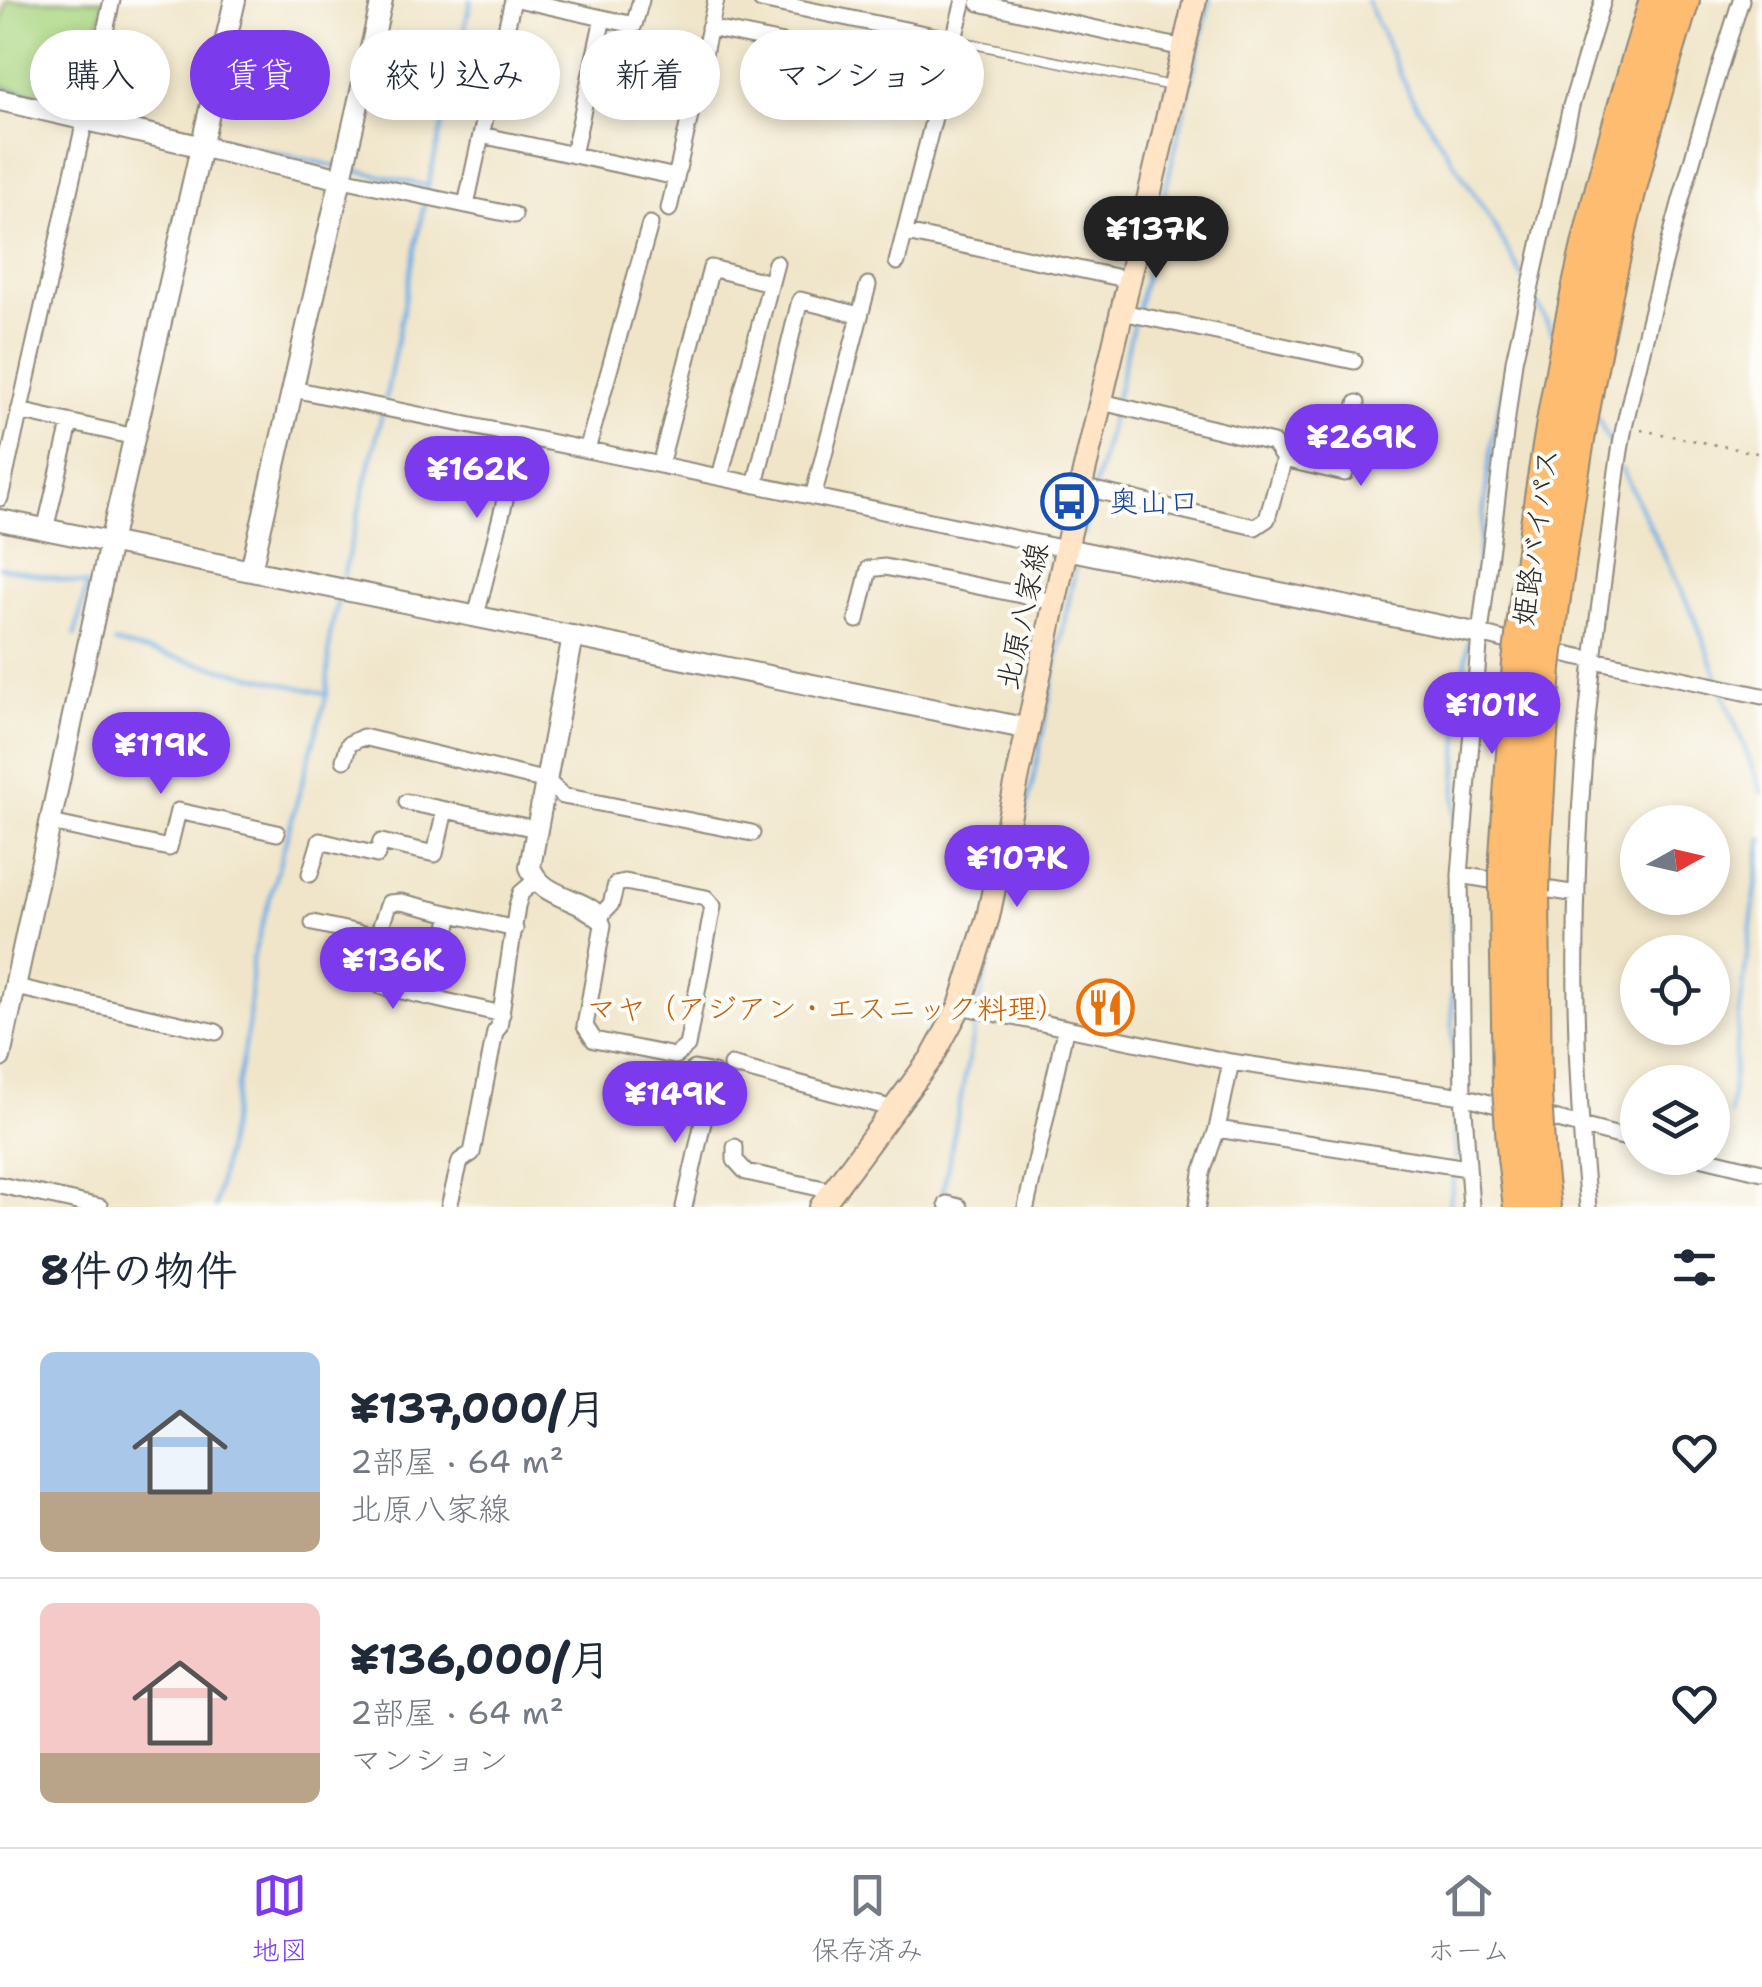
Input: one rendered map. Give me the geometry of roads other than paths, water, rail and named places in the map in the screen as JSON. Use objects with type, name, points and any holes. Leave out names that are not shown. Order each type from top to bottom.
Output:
[{"type":"highway","name":"姫路バイパス","points":[[1538,1205],[1527,1160],[1522,1091],[1520,856],[1532,665],[1562,444],[1622,108],[1656,0]]},
{"type":"highway","name":"姫路バイパス","points":[[1588,308],[1684,0]]},
{"type":"main road","name":"北原八家線","points":[[827,1199],[972,1009],[1066,549],[1091,489],[1112,405],[1133,314],[1130,280],[1195,0]]},
{"type":"street","points":[[105,30],[112,0]]},
{"type":"street","points":[[0,1057],[110,543],[234,0]]},
{"type":"street","points":[[251,570],[382,0]]},
{"type":"street","points":[[466,205],[513,0]]},
{"type":"street","points":[[522,0],[634,25],[641,0]]},
{"type":"street","points":[[669,209],[716,0]]},
{"type":"street","points":[[761,0],[906,30]]},
{"type":"street","points":[[1471,1207],[1463,1096],[1460,875],[1480,634],[1514,361],[1571,106],[1603,0]]},
{"type":"street","points":[[1588,1207],[1580,1126],[1577,894],[1592,660],[1624,427],[1701,124],[1741,0]]},
{"type":"street","points":[[959,30],[972,2],[1183,48]]},
{"type":"street","points":[[573,154],[603,18]]},
{"type":"street","points":[[709,28],[740,34]]},
{"type":"street","points":[[0,100],[30,107]]},
{"type":"street","points":[[0,498],[85,120]]},
{"type":"street","points":[[90,120],[514,215]]},
{"type":"street","points":[[897,262],[934,120]]},
{"type":"street","points":[[481,135],[676,177]]},
{"type":"street","points":[[588,450],[650,224]]},
{"type":"street","points":[[906,234],[1130,280]]},
{"type":"street","points":[[720,478],[776,263]]},
{"type":"street","points":[[660,464],[711,268],[770,283]]},
{"type":"street","points":[[814,497],[868,284]]},
{"type":"street","points":[[756,484],[800,300],[859,315]]},
{"type":"street","points":[[1133,314],[1354,361]]},
{"type":"street","points":[[294,388],[1762,696]]},
{"type":"street","points":[[1112,405],[1273,443],[1284,459],[1345,473],[1356,403]]},
{"type":"street","points":[[19,411],[135,437]]},
{"type":"street","points":[[45,530],[70,424]]},
{"type":"street","points":[[476,616],[521,436]]},
{"type":"street","points":[[1091,489],[1255,527],[1267,519],[1284,459]]},
{"type":"street","points":[[0,520],[1028,729]]},
{"type":"street","points":[[857,620],[869,568],[1055,602]]},
{"type":"street","points":[[573,636],[530,867],[535,881],[589,907],[602,925],[585,1026],[588,1033],[594,1040],[674,1056],[687,1046],[713,906],[706,898],[625,882],[616,884],[611,904],[599,917]]},
{"type":"street","points":[[344,760],[350,744],[363,738],[548,781],[563,796],[752,833]]},
{"type":"street","points":[[406,802],[537,829]]},
{"type":"street","points":[[310,874],[320,841],[377,855],[381,842],[435,854],[445,810]]},
{"type":"street","points":[[51,823],[170,848],[178,811],[277,833]]},
{"type":"street","points":[[1460,875],[1577,894]]},
{"type":"street","points":[[450,1207],[460,1161],[472,1153],[502,1014],[521,894],[535,881]]},
{"type":"street","points":[[502,1014],[380,986],[370,970],[389,903],[401,902],[515,929]]},
{"type":"street","points":[[432,998],[451,914]]},
{"type":"street","points":[[313,922],[377,936]]},
{"type":"street","points":[[16,987],[216,1032]]},
{"type":"street","points":[[972,1009],[1231,1062],[1463,1096],[1620,1136]]},
{"type":"street","points":[[1026,1207],[1065,1030]]},
{"type":"street","points":[[1197,1207],[1231,1062]]},
{"type":"street","points":[[731,1065],[894,1109]]},
{"type":"street","points":[[684,1207],[714,1073],[694,1068]]},
{"type":"street","points":[[1218,1129],[1467,1168]]},
{"type":"street","points":[[735,1147],[734,1160],[746,1172],[827,1199]]},
{"type":"street","points":[[1730,1164],[1762,1172]]},
{"type":"street","points":[[0,1185],[100,1207]]},
{"type":"lane","points":[[984,46],[1175,87]]},
{"type":"waterway","points":[[427,190],[471,0]]},
{"type":"waterway","points":[[1137,312],[1210,0]]},
{"type":"waterway","points":[[1367,0],[1410,95],[1488,215],[1526,283]]},
{"type":"waterway","points":[[0,89],[30,96]]},
{"type":"waterway","points":[[136,120],[199,134]]},
{"type":"waterway","points":[[213,138],[335,166]]},
{"type":"waterway","points":[[349,169],[428,186]]},
{"type":"waterway","points":[[385,401],[425,199]]},
{"type":"waterway","points":[[1533,296],[1554,336]]},
{"type":"waterway","points":[[1116,399],[1134,321]]},
{"type":"waterway","points":[[1470,626],[1492,439],[1504,383]]},
{"type":"waterway","points":[[1095,487],[1114,408]]},
{"type":"waterway","points":[[342,581],[383,410]]},
{"type":"waterway","points":[[1596,415],[1614,451]]},
{"type":"waterway","points":[[1622,469],[1696,621],[1720,683]]},
{"type":"waterway","points":[[1084,535],[1093,496]]},
{"type":"waterway","points":[[0,567],[87,585],[75,635]]},
{"type":"waterway","points":[[979,1004],[1033,781],[1075,569]]},
{"type":"waterway","points":[[215,1207],[249,1021],[252,961],[327,694],[330,635],[339,595]]},
{"type":"waterway","points":[[1455,1091],[1452,866],[1468,641]]},
{"type":"waterway","points":[[114,643],[327,694]]},
{"type":"waterway","points":[[1723,692],[1762,793]]},
{"type":"waterway","points":[[1730,1115],[1762,839]]},
{"type":"waterway","points":[[940,1207],[977,1013]]},
{"type":"waterway","points":[[1455,1100],[1456,1160]]},
{"type":"waterway","points":[[1449,1207],[1455,1170]]},
{"type":"place","name":"奥山口","points":[[1070,501]]},
{"type":"place","name":"マヤ（アジアン・エスニック料理）","points":[[1106,1008]]}]
